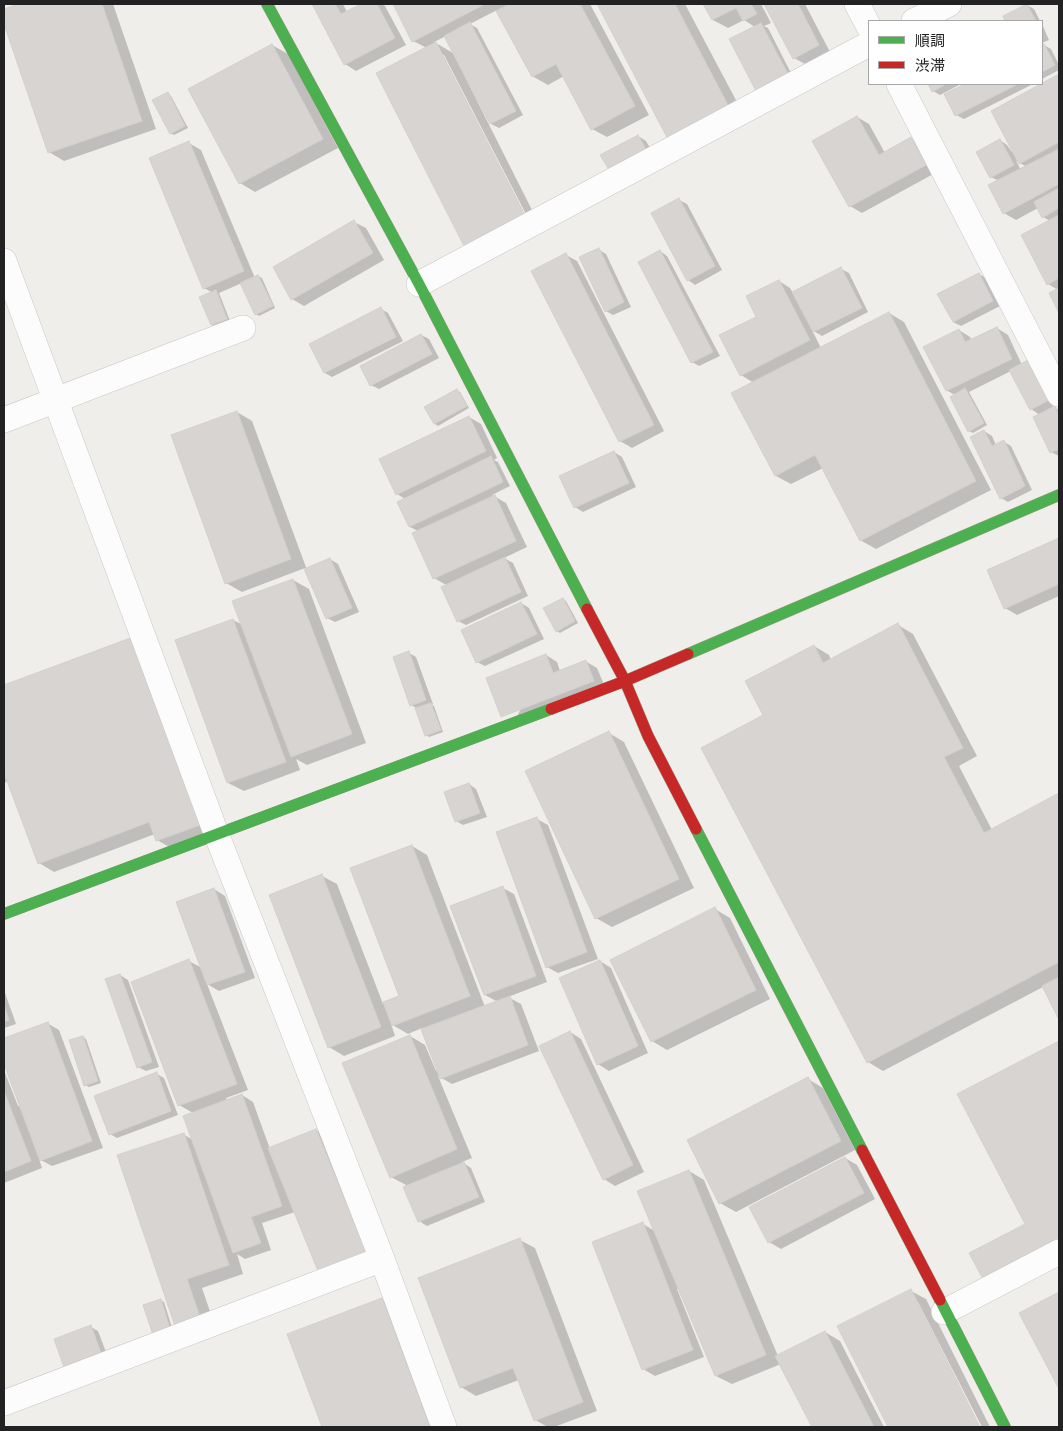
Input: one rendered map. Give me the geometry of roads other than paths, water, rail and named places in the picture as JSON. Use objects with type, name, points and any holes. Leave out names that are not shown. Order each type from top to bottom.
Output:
[{"type":"street","points":[[267,4],[419,284],[625,681],[648,736],[1005,1427]]},
{"type":"street","points":[[857,4],[868,25]]},
{"type":"street","points":[[916,20],[948,4]]},
{"type":"street","points":[[419,284],[868,45]]},
{"type":"street","points":[[900,85],[1059,394]]},
{"type":"street","points":[[4,261],[216,833],[382,1259],[444,1427]]},
{"type":"street","points":[[4,420],[243,328]]},
{"type":"street","points":[[4,914],[625,681],[1059,495]]},
{"type":"street","points":[[944,1312],[1059,1252]]},
{"type":"street","points":[[4,1403],[382,1259]]}]
